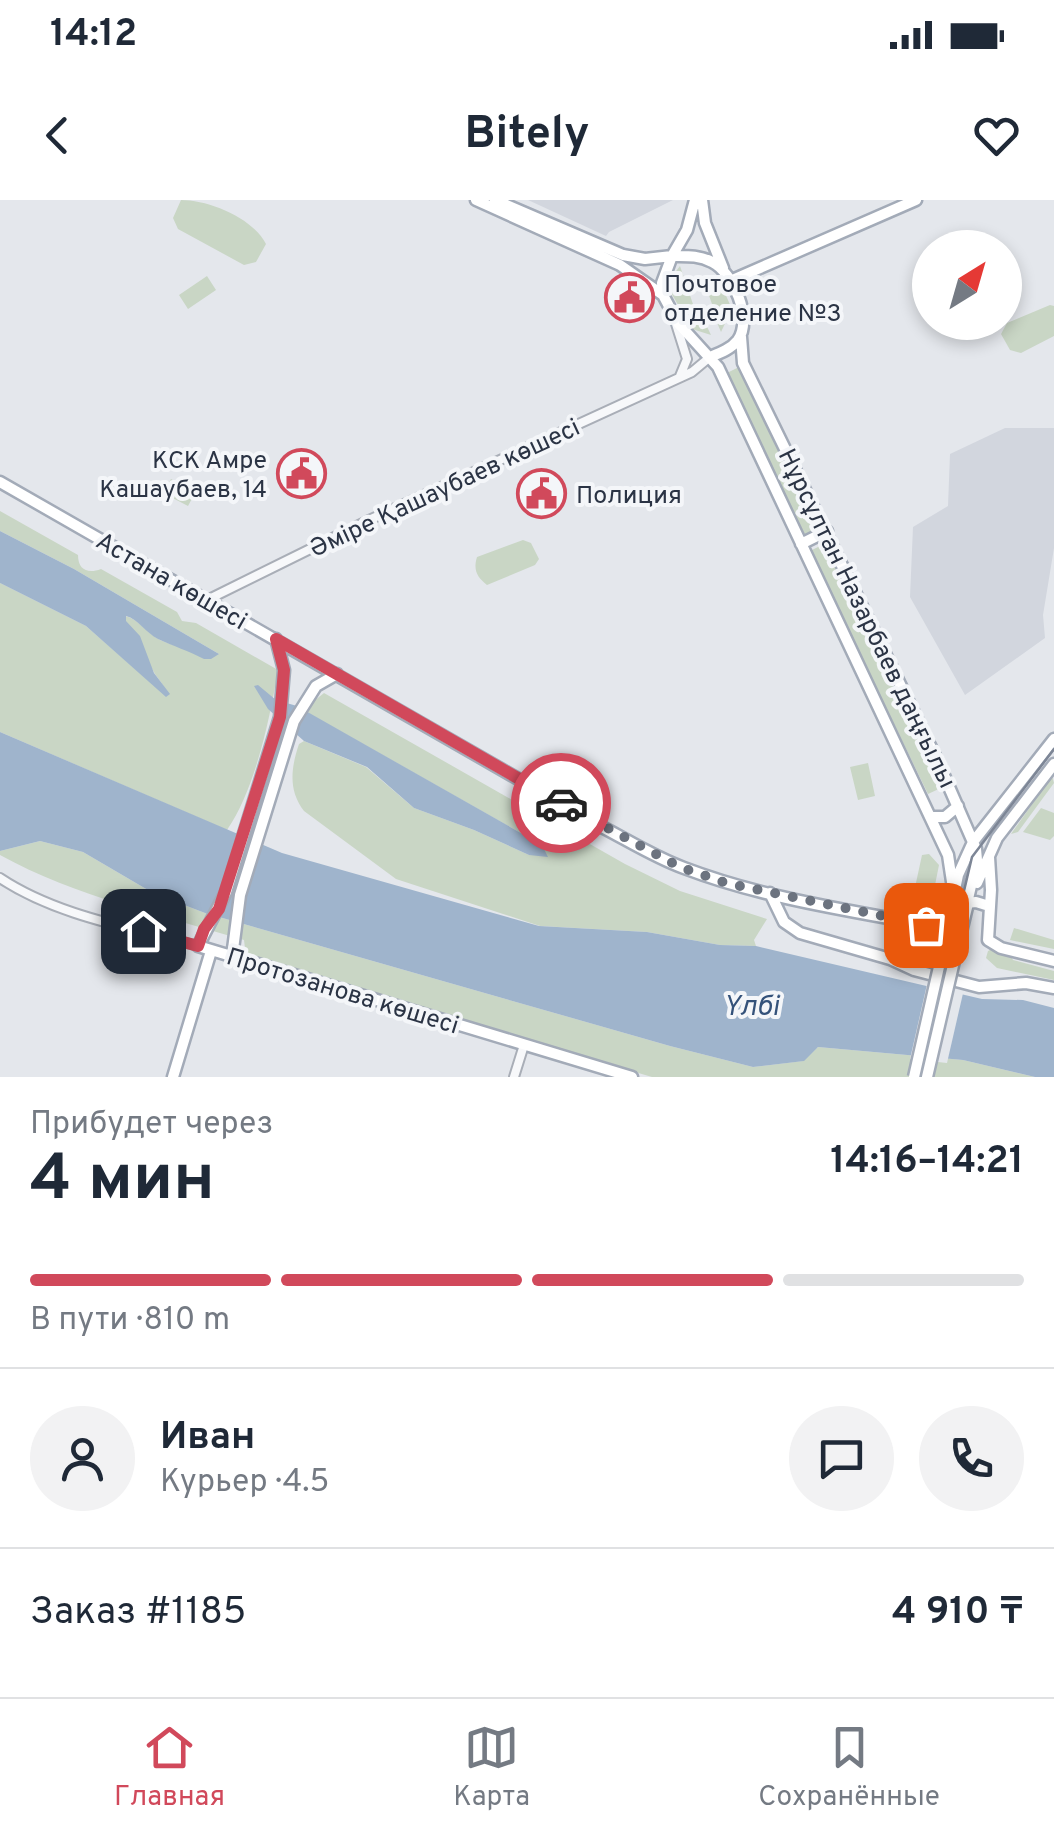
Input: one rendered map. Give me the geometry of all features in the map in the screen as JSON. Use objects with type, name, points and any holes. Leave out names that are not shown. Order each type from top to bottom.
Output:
[{"type":"main road","points":[[476,200],[620,265],[663,295]]},
{"type":"main road","points":[[495,200],[623,255],[699,256],[724,269]]},
{"type":"main road","name":"Нұрсұлтан Назарбаев даңғылы","points":[[698,200],[664,276],[663,295],[692,341],[710,357],[756,442],[931,817],[948,856],[954,895]]},
{"type":"main road","name":"Нұрсұлтан Назарбаев даңғылы","points":[[698,200],[741,307],[743,363],[973,842],[977,860],[967,904]]},
{"type":"main road","points":[[730,281],[916,200]]},
{"type":"main road","points":[[710,357],[735,344],[741,336]]},
{"type":"main road","name":"Астана көшесі","points":[[0,482],[602,827],[676,865],[770,894],[947,929]]},
{"type":"main road","points":[[801,544],[827,532]]},
{"type":"main road","points":[[198,946],[204,929],[219,909],[232,874],[280,717],[284,670],[276,639]]},
{"type":"main road","points":[[232,957],[240,896],[288,738],[300,707],[316,686],[338,674]]},
{"type":"main road","points":[[914,1077],[954,895],[973,842],[1054,739]]},
{"type":"main road","points":[[927,1077],[967,904],[1003,830],[1054,764]]},
{"type":"main road","points":[[931,817],[945,817],[958,806]]},
{"type":"main road","points":[[989,855],[986,933],[992,945],[1054,961]]},
{"type":"main road","points":[[770,894],[784,922],[800,933],[979,987],[1026,983],[1054,988]]},
{"type":"main road","points":[[967,904],[989,906]]},
{"type":"main road","points":[[926,925],[951,910]]},
{"type":"main road","name":"Протозанова көшесі","points":[[198,946],[632,1077]]},
{"type":"main road","points":[[173,1077],[212,951]]},
{"type":"street","points":[[672,314],[687,360],[680,376]]},
{"type":"street","name":"Әміре Қашаубаев көшесі","points":[[208,600],[369,520],[692,372],[710,357]]},
{"type":"street","name":"Протозанова көшесі","points":[[0,878],[63,908],[198,946]]},
{"type":"street","points":[[514,1077],[524,1045]]},
{"type":"shaded area","points":[[528,200],[673,200],[606,236]]},
{"type":"shaded area","points":[[1005,428],[1054,428],[1054,548],[1043,615],[1045,638],[965,695],[910,597],[913,527],[948,506],[950,454]]},
{"type":"green space","points":[[181,200],[217,207],[251,226],[266,244],[256,262],[244,265],[178,229],[173,218]]},
{"type":"green space","points":[[680,266],[695,310],[699,310],[711,335],[692,329],[670,291],[670,279]]},
{"type":"green space","points":[[207,276],[216,290],[188,309],[179,295]]},
{"type":"green space","points":[[719,280],[732,309],[721,332],[706,287]]},
{"type":"green space","points":[[1054,306],[1054,336],[1021,353],[1010,350],[1004,340],[1022,340],[1022,317]]},
{"type":"green space","points":[[741,366],[819,528],[805,535],[727,373]]},
{"type":"green space","points":[[171,479],[195,493],[188,506],[163,493]]},
{"type":"green space","points":[[0,511],[78,555],[85,569],[101,569],[177,612],[182,621],[196,623],[278,670],[253,774],[227,830],[0,732],[0,583],[86,626],[166,696],[125,616],[160,640],[219,654],[74,569],[0,531]]},
{"type":"green space","points":[[523,540],[531,543],[539,559],[535,565],[487,585],[478,576],[477,557]]},
{"type":"green space","points":[[826,543],[943,787],[928,794],[810,551]]},
{"type":"green space","points":[[324,693],[625,864],[680,891],[767,919],[754,940],[756,946],[720,945],[647,932],[540,926],[396,879],[304,811],[295,795],[293,779],[299,744],[304,741],[366,767],[414,808],[529,855],[544,851],[542,845],[308,713]]},
{"type":"green space","points":[[868,763],[875,796],[858,800],[850,767]]},
{"type":"green space","points":[[1052,776],[1054,783],[1018,832],[1011,834]]},
{"type":"green space","points":[[1041,808],[1054,813],[1054,836],[1050,840],[1023,832]]},
{"type":"green space","points":[[40,841],[83,852],[153,893],[205,913],[753,1067],[803,1061],[818,1047],[963,1060],[1035,1077],[652,1077],[246,957],[244,940],[89,894],[0,855],[0,851]]},
{"type":"green space","points":[[929,854],[939,865],[935,885],[923,896],[914,892],[922,855]]},
{"type":"green space","points":[[1014,928],[1054,940],[1054,949],[1010,940]]},
{"type":"green space","points":[[992,949],[1009,953],[1013,960],[1054,971],[1054,980],[997,968],[986,958]]},
{"type":"water","points":[[0,531],[74,569],[219,654],[204,659],[158,639],[126,616],[140,636],[154,673],[170,694],[166,697],[86,626],[0,583]]},
{"type":"water","points":[[254,686],[276,700],[297,706],[542,845],[548,857],[529,855],[414,808],[367,767],[304,741],[268,709]]},
{"type":"water","name":"Үлбі","points":[[0,732],[282,853],[539,926],[647,932],[720,945],[756,946],[982,999],[1023,1000],[1054,1008],[1054,1077],[1035,1077],[963,1060],[818,1047],[804,1061],[753,1067],[205,913],[153,893],[83,852],[40,841],[0,851]]},
{"type":"pier","points":[[928,980],[964,989],[947,1063],[910,1059]]},
{"type":"tram line","points":[[920,1077],[972,857],[1054,749]]},
{"type":"way so far","points":[[561,803],[680,867],[726,883],[926,925]]},
{"type":"place","name":"Почтовое отделение №3","points":[[629,297]]},
{"type":"place","name":"КСК Амре Кашаубаев, 14","points":[[302,473]]},
{"type":"place","name":"Полиция","points":[[541,494]]},
{"type":"route","points":[[143,931],[198,946],[204,929],[219,909],[284,699],[284,670],[276,639],[561,803]]}]
